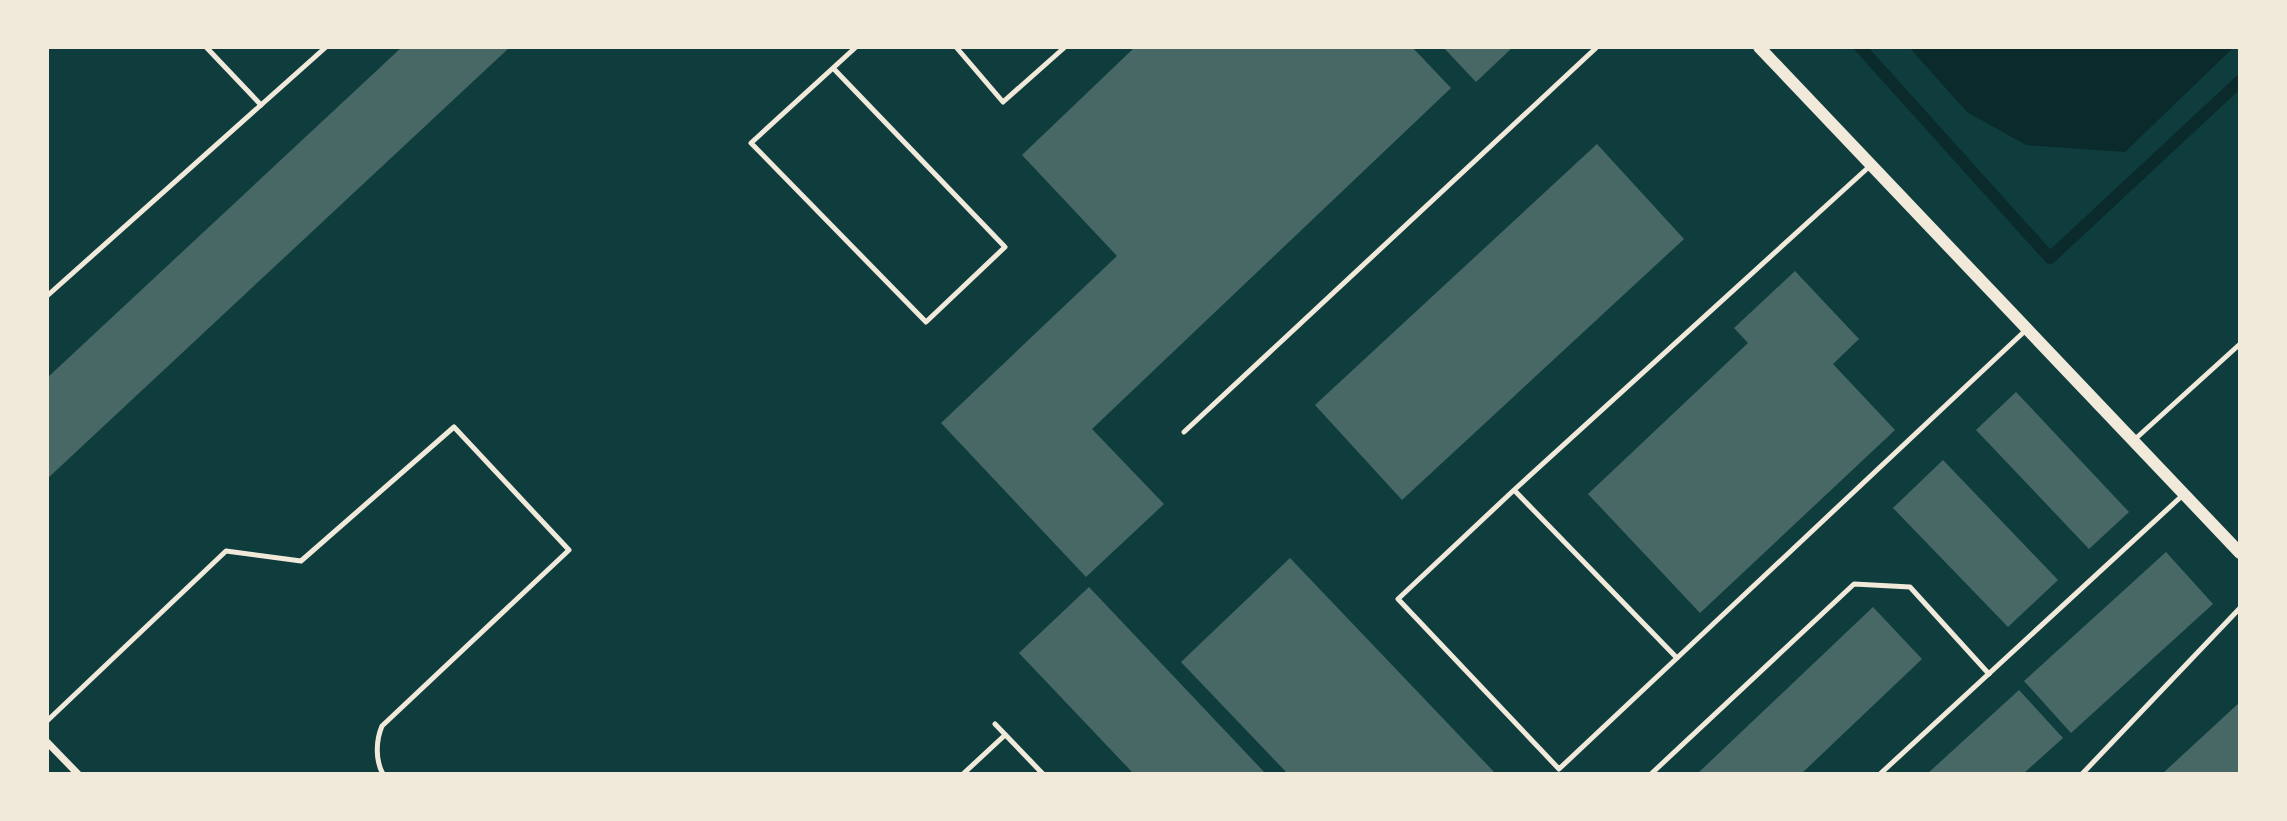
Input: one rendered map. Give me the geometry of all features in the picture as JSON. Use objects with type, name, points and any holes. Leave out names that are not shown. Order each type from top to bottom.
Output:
[{"type":"street","points":[[1759,47],[2240,553]]},
{"type":"street","points":[[47,742],[78,774]]},
{"type":"lane","points":[[206,47],[261,105]]},
{"type":"lane","points":[[47,296],[326,47]]},
{"type":"lane","points":[[833,68],[1005,247],[926,322],[751,143],[833,68],[856,47]]},
{"type":"lane","points":[[956,47],[1003,102],[1065,47]]},
{"type":"lane","points":[[1184,432],[1597,47]]},
{"type":"lane","points":[[1871,165],[1398,599],[1559,769],[2027,329]]},
{"type":"lane","points":[[2133,441],[2240,344]]},
{"type":"lane","points":[[47,722],[226,551],[301,561],[454,427],[569,550],[382,726],[377,738],[383,774]]},
{"type":"lane","points":[[1514,490],[1677,658]]},
{"type":"lane","points":[[1880,774],[2184,494]]},
{"type":"lane","points":[[1651,774],[1854,584],[1909,587],[1989,674]]},
{"type":"lane","points":[[2082,774],[2240,608]]},
{"type":"lane","points":[[995,724],[1043,774]]},
{"type":"lane","points":[[963,774],[1005,735]]},
{"type":"water","points":[[1909,47],[2234,47],[2125,152],[2026,145],[1967,112]]},
{"type":"building","points":[[402,47],[510,47],[47,479],[47,378]]},
{"type":"building","points":[[1135,47],[1412,47],[1451,88],[1092,429],[1164,504],[1086,577],[941,423],[1117,256],[1022,155]]},
{"type":"building","points":[[1443,47],[1513,47],[1476,82]]},
{"type":"building","points":[[1597,144],[1684,239],[1402,500],[1315,405]]},
{"type":"building","points":[[1795,271],[1859,339],[1833,364],[1895,430],[1700,613],[1588,494],[1748,343],[1734,328]]},
{"type":"building","points":[[2016,392],[2129,512],[2089,549],[1976,430]]},
{"type":"building","points":[[1943,460],[2058,580],[2008,627],[1893,508]]},
{"type":"building","points":[[2166,552],[2213,604],[2071,733],[2024,681]]},
{"type":"building","points":[[1290,558],[1496,774],[1288,774],[1181,662]]},
{"type":"building","points":[[1089,587],[1266,774],[1130,774],[1132,772],[1019,653]]},
{"type":"building","points":[[1873,607],[1922,659],[1801,774],[1697,774]]},
{"type":"building","points":[[2019,690],[2063,738],[2023,774],[1927,774]]},
{"type":"building","points":[[2240,702],[2240,774],[2162,774]]},
{"type":"waterway","points":[[1860,47],[2050,258],[2240,81]]}]
